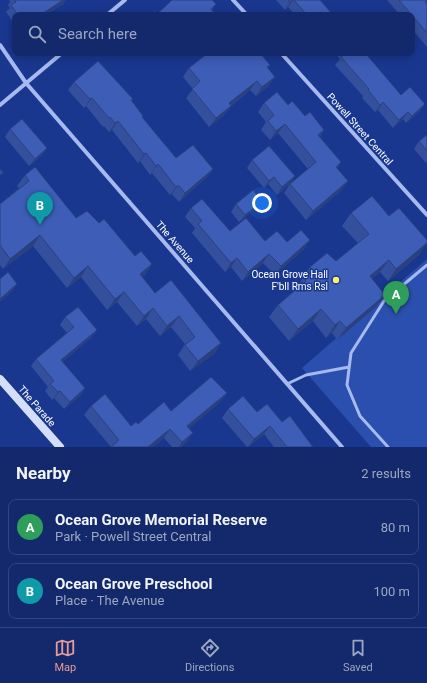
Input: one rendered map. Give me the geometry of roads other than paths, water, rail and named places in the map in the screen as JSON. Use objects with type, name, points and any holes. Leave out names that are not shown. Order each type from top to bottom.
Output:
[{"type":"main road","name":"The Parade","points":[[0,379],[60,447]]},
{"type":"street","points":[[111,12],[125,0]]},
{"type":"street","points":[[233,0],[244,12]]},
{"type":"street","name":"The Avenue","points":[[0,45],[26,83],[342,447]]},
{"type":"street","points":[[0,105],[58,56]]},
{"type":"street","name":"Powell Street Central","points":[[284,56],[427,215]]},
{"type":"lane","points":[[388,447],[360,416],[347,385],[351,353],[384,301],[427,265]]},
{"type":"lane","points":[[287,384],[306,375],[349,367]]},
{"type":"place","name":"Ocean Grove Preschool","points":[[40,225]]},
{"type":"place","name":"Ocean Grove Hall F'bll Rms Rsl","points":[[336,280]]},
{"type":"place","name":"Ocean Grove Memorial Reserve","points":[[396,314]]}]
